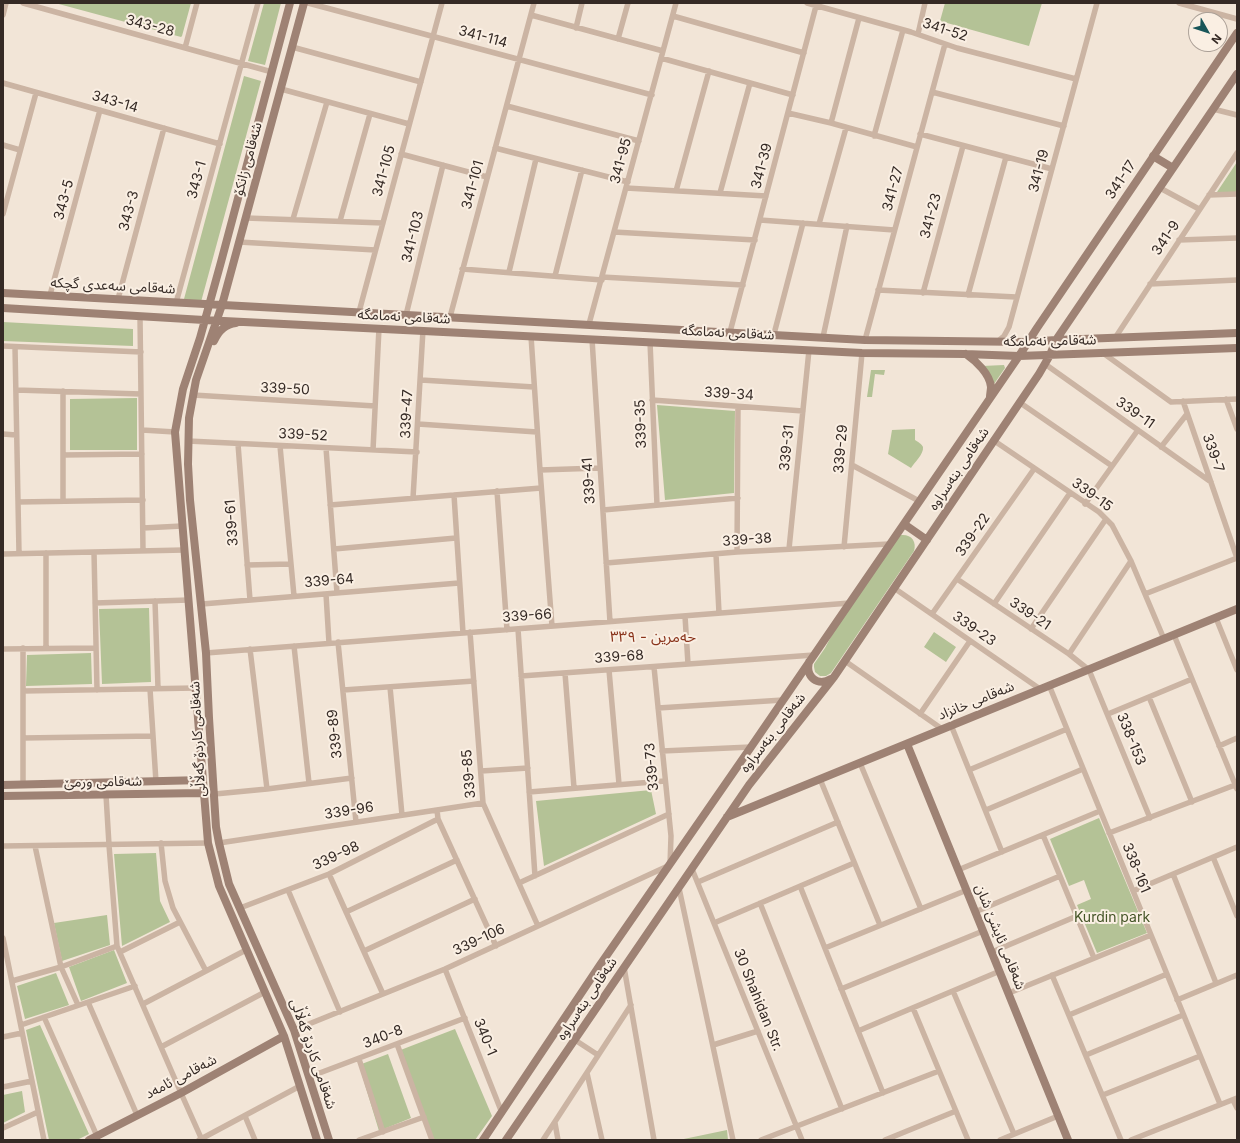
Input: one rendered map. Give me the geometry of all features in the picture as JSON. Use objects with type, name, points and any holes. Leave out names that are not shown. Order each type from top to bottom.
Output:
[{"type":"main road","name":"شەقامی زانکۆ","points":[[204,320],[221,262],[290,3]]},
{"type":"main road","name":"شەقامی زانکۆ","points":[[217,321],[304,3]]},
{"type":"main road","name":"341-17","points":[[1027,342],[1237,33]]},
{"type":"main road","points":[[1056,340],[1237,74]]},
{"type":"main road","points":[[1153,156],[1173,168]]},
{"type":"main road","points":[[179,303],[201,302],[207,299],[210,296],[221,262]]},
{"type":"main road","points":[[229,279],[226,297],[229,301],[266,304],[289,309]]},
{"type":"main road","name":"شەقامی سەعدی گچکە","points":[[3,293],[222,305]]},
{"type":"main road","name":"شەقامی نەمامگە","points":[[222,305],[865,340],[1027,342],[1237,333]]},
{"type":"main road","name":"شەقامی سەعدی گچکە","points":[[3,308],[217,321]]},
{"type":"main road","points":[[170,318],[195,325],[199,334],[197,346]]},
{"type":"main road","points":[[490,334],[491,319]]},
{"type":"main road","name":"شەقامی کاردۆ گەڵاڵی","points":[[204,320],[183,389],[175,432],[208,843],[220,886],[246,950],[284,1036],[317,1140]]},
{"type":"main road","name":"شەقامی نەمامگە","points":[[217,321],[423,330],[862,353],[1019,356],[1237,348]]},
{"type":"main road","name":"شەقامی کاردۆ گەڵاڵی","points":[[217,321],[196,380],[189,418],[188,441],[190,500],[206,653],[216,827],[229,884],[294,1030],[329,1140]]},
{"type":"main road","points":[[201,367],[221,330],[233,323],[250,322]]},
{"type":"main road","points":[[627,341],[629,327]]},
{"type":"main road","name":"شەقامی بنەسراوە","points":[[506,1140],[749,785],[835,676],[1045,364],[1056,340]]},
{"type":"main road","name":"شەقامی بنەسراوە","points":[[483,1140],[600,965],[850,603],[1019,356],[1027,342]]},
{"type":"main road","points":[[965,354],[974,360],[986,376],[991,388],[989,399]]},
{"type":"main road","points":[[904,524],[927,540]]},
{"type":"main road","name":"شەقامی خانزاد","points":[[726,818],[1049,685],[1237,610]]},
{"type":"main road","points":[[812,658],[808,667],[809,673],[816,681],[822,683],[826,682],[835,676]]},
{"type":"main road","points":[[199,719],[209,718]]},
{"type":"main road","name":"شەقامی ئایشێ شان","points":[[907,744],[1068,1140]]},
{"type":"main road","name":"شەقامی ورمێ","points":[[3,786],[23,784],[203,780]]},
{"type":"main road","name":"شەقامی ورمێ","points":[[3,796],[203,792]]},
{"type":"main road","name":"شەقامی ئامەد","points":[[89,1140],[181,1093],[284,1036]]},
{"type":"main road","points":[[304,1096],[314,1093]]},
{"type":"street","points":[[3,15],[6,3]]},
{"type":"street","name":"343-28","points":[[23,3],[272,72]]},
{"type":"street","points":[[185,48],[197,3]]},
{"type":"street","name":"343-1","points":[[179,303],[258,3]]},
{"type":"street","name":"341-114","points":[[308,3],[652,95]]},
{"type":"street","name":"341-105","points":[[358,312],[442,3]]},
{"type":"street","name":"341-101","points":[[450,317],[534,3]]},
{"type":"street","points":[[576,28],[582,3]]},
{"type":"street","points":[[618,39],[628,3]]},
{"type":"street","name":"341-95","points":[[590,324],[676,3]]},
{"type":"street","name":"341-52","points":[[807,3],[918,34],[945,44],[1076,79]]},
{"type":"street","points":[[918,34],[925,3]]},
{"type":"street","name":"341-19","points":[[998,341],[1004,336],[1009,327],[1097,3]]},
{"type":"street","points":[[1179,3],[1237,19]]},
{"type":"street","name":"341-39","points":[[730,332],[816,6]]},
{"type":"street","points":[[531,15],[663,51]]},
{"type":"street","points":[[673,16],[804,53]]},
{"type":"street","points":[[831,123],[860,18]]},
{"type":"street","points":[[874,136],[903,30]]},
{"type":"street","name":"341-27","points":[[865,340],[945,44]]},
{"type":"street","points":[[292,47],[421,82]]},
{"type":"street","points":[[662,58],[793,95]]},
{"type":"street","points":[[676,191],[709,71]]},
{"type":"street","points":[[720,193],[750,83]]},
{"type":"street","name":"343-14","points":[[3,84],[220,144]]},
{"type":"street","points":[[281,90],[409,124]]},
{"type":"street","points":[[932,92],[1064,126]]},
{"type":"street","points":[[3,214],[36,93]]},
{"type":"street","points":[[293,219],[327,102]]},
{"type":"street","points":[[506,106],[639,141]]},
{"type":"street","points":[[1213,109],[1237,115]]},
{"type":"street","name":"343-5","points":[[50,295],[100,110]]},
{"type":"street","points":[[788,113],[831,123],[917,147]]},
{"type":"street","points":[[340,221],[370,114]]},
{"type":"street","name":"343-3","points":[[118,299],[164,128]]},
{"type":"street","points":[[819,224],[846,128]]},
{"type":"street","points":[[920,134],[1052,169]]},
{"type":"street","points":[[3,145],[20,150]]},
{"type":"street","name":"341-23","points":[[923,293],[963,146]]},
{"type":"street","points":[[495,148],[628,182]]},
{"type":"street","name":"341-9","points":[[1115,338],[1237,153]]},
{"type":"street","points":[[402,154],[487,177]]},
{"type":"street","points":[[968,295],[1006,157]]},
{"type":"street","points":[[509,272],[536,159]]},
{"type":"street","name":"341-103","points":[[406,315],[443,165]]},
{"type":"street","points":[[555,276],[582,170]]},
{"type":"street","points":[[626,188],[766,196]]},
{"type":"street","points":[[1160,188],[1200,209]]},
{"type":"street","points":[[1209,195],[1237,194]]},
{"type":"street","points":[[246,218],[383,223]]},
{"type":"street","points":[[760,220],[894,230]]},
{"type":"street","points":[[774,334],[803,223]]},
{"type":"street","points":[[823,337],[847,226]]},
{"type":"street","points":[[614,232],[755,240]]},
{"type":"street","points":[[1179,240],[1237,238]]},
{"type":"street","points":[[239,242],[375,250]]},
{"type":"street","points":[[462,269],[602,279],[743,285]]},
{"type":"street","points":[[1150,284],[1237,280]]},
{"type":"street","points":[[878,290],[1016,298]]},
{"type":"street","points":[[140,316],[143,551]]},
{"type":"street","points":[[373,450],[379,328]]},
{"type":"street","name":"339-47","points":[[413,498],[423,330]]},
{"type":"street","points":[[532,336],[537,432],[552,626]]},
{"type":"street","name":"339-41","points":[[592,339],[610,622]]},
{"type":"street","name":"339-35","points":[[650,342],[657,505]]},
{"type":"street","points":[[3,346],[141,352]]},
{"type":"street","points":[[15,347],[19,553]]},
{"type":"street","name":"339-31","points":[[789,549],[809,350]]},
{"type":"street","name":"339-29","points":[[844,547],[862,353]]},
{"type":"street","points":[[1103,353],[1171,402],[1237,399]]},
{"type":"street","name":"339-11","points":[[1045,364],[1211,482]]},
{"type":"street","points":[[421,380],[534,387]]},
{"type":"street","points":[[16,390],[141,394]]},
{"type":"street","points":[[63,391],[63,501]]},
{"type":"street","name":"339-50","points":[[193,396],[375,406]]},
{"type":"street","points":[[1226,399],[1237,429]]},
{"type":"street","name":"339-34","points":[[652,400],[803,411]]},
{"type":"street","name":"339-7","points":[[1183,401],[1237,558]]},
{"type":"street","points":[[1019,402],[1112,466]]},
{"type":"street","points":[[737,552],[738,407]]},
{"type":"street","points":[[1161,447],[1187,414]]},
{"type":"street","points":[[418,424],[537,432]]},
{"type":"street","points":[[142,430],[175,432]]},
{"type":"street","points":[[1085,504],[1138,430]]},
{"type":"street","points":[[3,434],[16,435]]},
{"type":"street","name":"339-15","points":[[993,440],[1106,519],[1114,529],[1131,561],[1164,639]]},
{"type":"street","name":"339-52","points":[[188,441],[416,452]]},
{"type":"street","name":"339-61","points":[[238,444],[250,600]]},
{"type":"street","points":[[280,446],[294,596]]},
{"type":"street","points":[[326,448],[337,593]]},
{"type":"street","points":[[63,455],[142,454]]},
{"type":"street","points":[[852,465],[919,501]]},
{"type":"street","points":[[540,470],[600,468]]},
{"type":"street","name":"339-22","points":[[932,614],[1034,469]]},
{"type":"street","points":[[330,505],[541,488]]},
{"type":"street","points":[[497,491],[507,630]]},
{"type":"street","points":[[994,604],[1070,493]]},
{"type":"street","points":[[454,495],[463,633]]},
{"type":"street","points":[[603,510],[738,498]]},
{"type":"street","points":[[18,502],[143,500]]},
{"type":"street","points":[[1031,628],[1106,519]]},
{"type":"street","points":[[143,528],[182,526]]},
{"type":"street","points":[[334,549],[456,538]]},
{"type":"street","name":"339-38","points":[[606,563],[737,552],[889,544]]},
{"type":"street","points":[[3,554],[184,550]]},
{"type":"street","points":[[94,552],[96,690]]},
{"type":"street","points":[[46,553],[46,648]]},
{"type":"street","points":[[716,554],[719,613]]},
{"type":"street","points":[[1145,594],[1237,558]]},
{"type":"street","points":[[1069,654],[1131,561]]},
{"type":"street","points":[[247,566],[291,564]]},
{"type":"street","name":"339-21","points":[[957,579],[1069,654],[1089,670]]},
{"type":"street","name":"339-64","points":[[202,604],[459,583]]},
{"type":"street","name":"339-23","points":[[894,588],[1040,689]]},
{"type":"street","points":[[326,594],[329,643]]},
{"type":"street","points":[[95,603],[189,600]]},
{"type":"street","points":[[155,601],[158,688]]},
{"type":"street","name":"339-66","points":[[206,653],[850,603]]},
{"type":"street","points":[[684,616],[688,664]]},
{"type":"street","points":[[1216,618],[1237,670]]},
{"type":"street","points":[[518,629],[535,876]]},
{"type":"street","name":"339-85","points":[[470,632],[483,803],[538,926]]},
{"type":"street","points":[[1109,833],[1192,802],[1237,788],[1174,635]]},
{"type":"street","points":[[920,714],[970,641]]},
{"type":"street","name":"339-89","points":[[338,642],[356,822]]},
{"type":"street","points":[[294,646],[309,783]]},
{"type":"street","points":[[23,648],[23,784]]},
{"type":"street","points":[[3,649],[96,648]]},
{"type":"street","points":[[250,649],[267,789]]},
{"type":"street","name":"339-68","points":[[521,676],[688,664],[812,658]]},
{"type":"street","points":[[845,661],[942,729]]},
{"type":"street","name":"339-73","points":[[654,667],[671,836],[670,865]]},
{"type":"street","points":[[609,670],[619,784]]},
{"type":"street","name":"338-153","points":[[1089,670],[1150,818]]},
{"type":"street","points":[[565,673],[574,788]]},
{"type":"street","points":[[1108,714],[1192,679]]},
{"type":"street","points":[[343,690],[474,681]]},
{"type":"street","name":"338-161","points":[[1049,685],[1220,1104]]},
{"type":"street","points":[[390,687],[402,815]]},
{"type":"street","points":[[23,691],[196,688]]},
{"type":"street","points":[[150,689],[156,782]]},
{"type":"street","points":[[1149,697],[1192,802]]},
{"type":"street","points":[[658,708],[783,700]]},
{"type":"street","points":[[951,725],[1002,852]]},
{"type":"street","points":[[969,770],[1067,729]]},
{"type":"street","points":[[23,738],[153,736]]},
{"type":"street","points":[[1219,746],[1237,738]]},
{"type":"street","points":[[662,751],[751,747]]},
{"type":"street","points":[[860,763],[921,909]]},
{"type":"street","points":[[481,771],[528,768]]},
{"type":"street","points":[[986,810],[1083,769]]},
{"type":"street","points":[[215,794],[352,778]]},
{"type":"street","points":[[820,779],[880,926]]},
{"type":"street","points":[[529,792],[665,781]]},
{"type":"street","points":[[106,795],[118,946],[201,1140],[300,1086]]},
{"type":"street","name":"339-96","points":[[219,843],[483,803]]},
{"type":"street","points":[[437,810],[438,819],[496,946]]},
{"type":"street","points":[[958,870],[1100,811]]},
{"type":"street","points":[[519,883],[669,814]]},
{"type":"street","name":"339-98","points":[[240,908],[329,874],[438,819]]},
{"type":"street","points":[[698,882],[838,822]]},
{"type":"street","points":[[1043,835],[1094,958]]},
{"type":"street","points":[[161,843],[168,893],[173,908],[206,971]]},
{"type":"street","points":[[3,846],[208,843]]},
{"type":"street","points":[[35,846],[60,967],[78,1005]]},
{"type":"street","points":[[1133,891],[1237,847]]},
{"type":"street","points":[[1213,857],[1237,916]]},
{"type":"street","points":[[346,912],[457,860]]},
{"type":"street","points":[[714,923],[854,863]]},
{"type":"street","name":"339-106","points":[[294,1030],[445,969],[670,865]]},
{"type":"street","name":"30 Shahidan Str.","points":[[692,869],[802,1140]]},
{"type":"street","points":[[329,874],[383,994]]},
{"type":"street","points":[[1173,874],[1216,983]]},
{"type":"street","points":[[975,912],[1060,876]]},
{"type":"street","points":[[800,886],[883,1093]]},
{"type":"street","points":[[679,888],[733,1140]]},
{"type":"street","points":[[288,890],[340,1012]]},
{"type":"street","points":[[825,948],[967,890]]},
{"type":"street","points":[[364,951],[475,899]]},
{"type":"street","points":[[760,903],[842,1109]]},
{"type":"street","points":[[992,952],[1077,916]]},
{"type":"street","points":[[120,952],[180,922]]},
{"type":"street","points":[[841,989],[983,931]]},
{"type":"street","points":[[1009,994],[1151,935]]},
{"type":"street","points":[[3,938],[44,1140]]},
{"type":"street","points":[[12,981],[60,967],[118,946]]},
{"type":"street","points":[[143,1004],[246,950]]},
{"type":"street","points":[[624,967],[654,1140]]},
{"type":"street","name":"340-1","points":[[445,969],[502,1113]]},
{"type":"street","points":[[858,1031],[1000,972]]},
{"type":"street","points":[[1069,1015],[1167,974]]},
{"type":"street","points":[[1052,975],[1121,1140]]},
{"type":"street","points":[[1177,1000],[1237,975]]},
{"type":"street","points":[[21,1025],[135,986]]},
{"type":"street","points":[[953,991],[1014,1134]]},
{"type":"street","points":[[161,1047],[265,992]]},
{"type":"street","points":[[88,1002],[137,1115]]},
{"type":"street","points":[[544,1140],[631,1005]]},
{"type":"street","points":[[913,1008],[968,1140]]},
{"type":"street","points":[[1086,1055],[1183,1015]]},
{"type":"street","points":[[44,1017],[97,1136]]},
{"type":"street","name":"340-8","points":[[309,1077],[465,1018]]},
{"type":"street","points":[[712,1045],[758,1031]]},
{"type":"street","points":[[3,1037],[22,1033]]},
{"type":"street","points":[[575,1040],[598,1056]]},
{"type":"street","points":[[397,1044],[432,1140]]},
{"type":"street","points":[[1103,1096],[1200,1056]]},
{"type":"street","points":[[359,1059],[383,1132]]},
{"type":"street","points":[[761,1140],[939,1071]]},
{"type":"street","points":[[587,1073],[602,1140]]},
{"type":"street","points":[[3,1087],[32,1081]]},
{"type":"street","points":[[1131,1140],[1235,1099],[1237,1108]]},
{"type":"street","points":[[884,1140],[956,1111]]},
{"type":"street","points":[[3,1128],[38,1112]]},
{"type":"street","points":[[245,1116],[255,1140]]},
{"type":"street","points":[[1000,1140],[1058,1116]]},
{"type":"street","points":[[359,1140],[424,1117]]},
{"type":"street","points":[[555,1122],[558,1140]]},
{"type":"green space","points":[[55,3],[191,3],[181,37]]},
{"type":"green space","points":[[264,3],[281,3],[265,65],[248,61]]},
{"type":"green space","points":[[945,3],[1042,3],[1029,46],[940,21]]},
{"type":"green space","points":[[244,76],[261,81],[201,302],[184,299]]},
{"type":"green space","points":[[1237,162],[1237,192],[1217,192]]},
{"type":"green space","points":[[3,322],[133,329],[133,346],[3,341]]},
{"type":"green space","points":[[1004,365],[1005,368],[994,384],[982,366]]},
{"type":"green space","points":[[871,370],[885,370],[884,375],[875,374],[872,397],[867,397]]},
{"type":"green space","points":[[137,398],[137,450],[70,450],[70,399]]},
{"type":"green space","points":[[657,405],[735,411],[734,493],[665,500]]},
{"type":"green space","points":[[915,429],[915,440],[922,445],[923,450],[911,468],[888,454],[892,430]]},
{"type":"green space","points":[[901,535],[908,536],[914,541],[914,551],[831,673],[826,676],[820,676],[815,672],[814,664],[833,633],[898,537]]},
{"type":"green space","points":[[149,608],[151,682],[102,684],[99,609]]},
{"type":"green space","points":[[934,632],[956,647],[946,662],[924,647]]},
{"type":"green space","points":[[91,653],[92,684],[26,686],[27,655]]},
{"type":"green space","points":[[651,790],[656,814],[544,866],[536,801]]},
{"type":"green space","name":"Kurdin park","points":[[1099,818],[1147,933],[1097,953],[1077,905],[1091,899],[1084,880],[1069,886],[1050,839]]},
{"type":"green space","points":[[156,853],[160,901],[170,922],[122,946],[114,854]]},
{"type":"green space","points":[[107,915],[110,945],[62,961],[54,923]]},
{"type":"green space","points":[[114,950],[127,983],[81,1001],[69,967]]},
{"type":"green space","points":[[56,973],[69,1005],[25,1019],[17,986]]},
{"type":"green space","points":[[40,1025],[89,1134],[77,1140],[49,1140],[26,1030]]},
{"type":"green space","points":[[455,1029],[492,1116],[475,1140],[430,1140],[398,1051]]},
{"type":"green space","points":[[388,1054],[411,1118],[379,1131],[359,1065]]},
{"type":"green space","points":[[22,1091],[25,1112],[3,1123],[3,1095]]},
{"type":"green space","points":[[727,1130],[728,1140],[679,1140]]},
{"type":"district","name":"حەمرین - ٣٣٩","points":[[653,637]]}]
